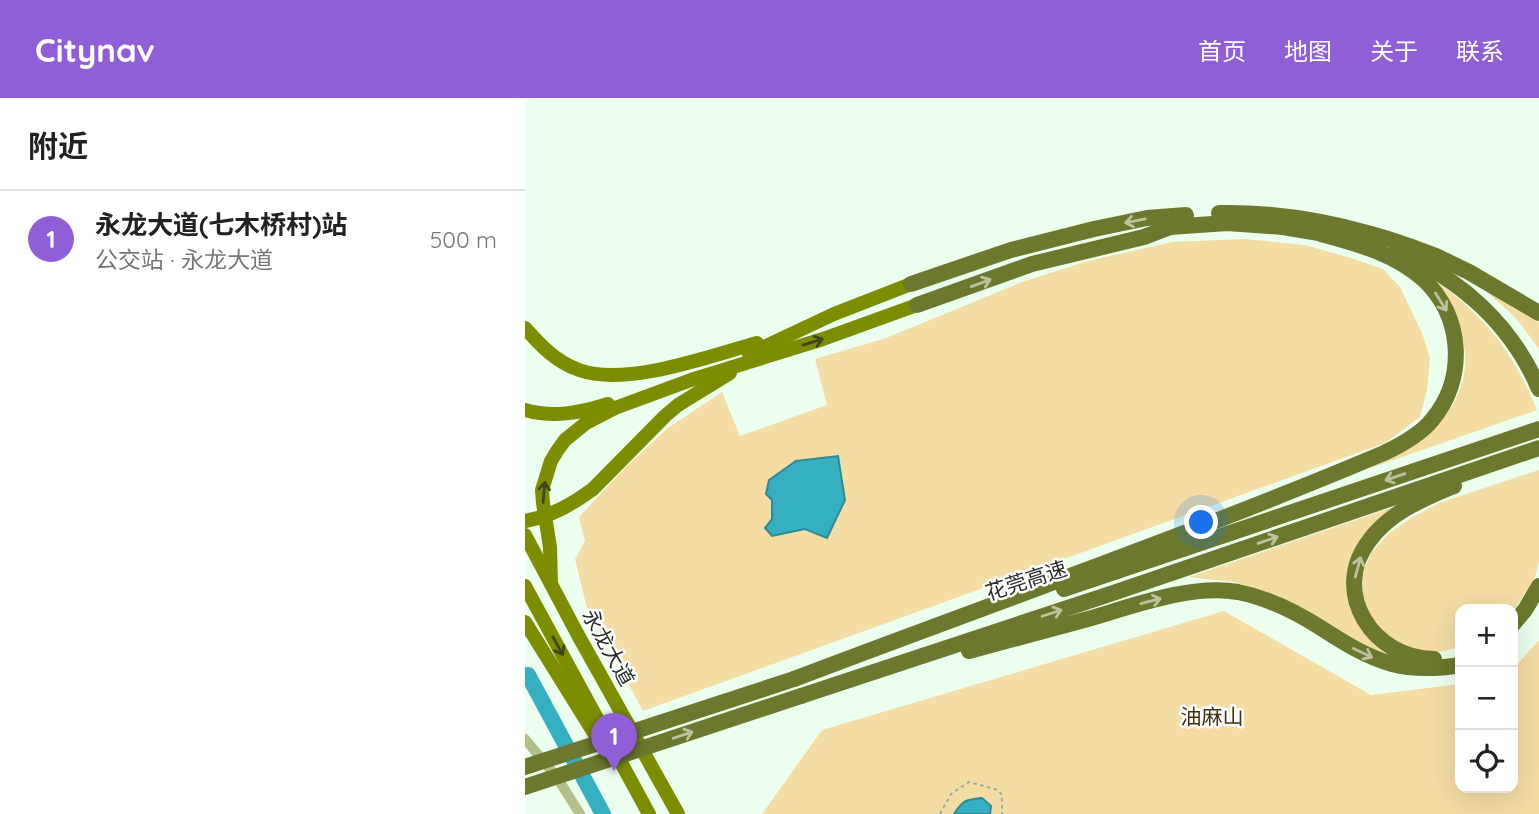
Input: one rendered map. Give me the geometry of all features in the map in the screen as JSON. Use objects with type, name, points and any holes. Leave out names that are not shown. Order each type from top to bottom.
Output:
[{"type":"highway","points":[[911,284],[1011,250],[1119,224],[1173,216],[1254,213],[1340,226],[1409,246],[1469,272],[1539,313]]},
{"type":"highway","points":[[917,305],[1032,264],[1144,237],[1170,227],[1227,223],[1283,227],[1357,239],[1388,248],[1427,266],[1459,286],[1494,318],[1508,336],[1539,389]]},
{"type":"highway","points":[[794,679],[1183,534],[1384,453],[1421,431],[1445,401],[1455,371],[1455,337],[1445,308],[1434,290],[1401,263],[1384,254],[1321,234]]},
{"type":"highway","points":[[1409,246],[1447,267],[1478,289],[1509,322],[1539,368]]},
{"type":"highway","name":"花莞高速","points":[[525,767],[1082,584],[1539,429]]},
{"type":"highway","name":"花莞高速","points":[[525,787],[1472,474],[1539,448]]},
{"type":"highway","points":[[1455,656],[1441,659],[1418,658],[1400,653],[1382,642],[1361,616],[1355,598],[1357,565],[1367,543],[1382,526],[1413,504],[1472,474],[1539,456]]},
{"type":"highway","points":[[1518,618],[1539,586]]},
{"type":"highway","points":[[801,696],[1153,601],[1181,594],[1219,590],[1268,600],[1354,649],[1393,665],[1427,669],[1455,666]]},
{"type":"highway","points":[[1518,629],[1539,603]]},
{"type":"main road","points":[[525,410],[561,414],[602,406],[761,349],[834,314],[911,284]]},
{"type":"main road","points":[[525,521],[548,516],[572,505],[593,489],[678,405],[733,371],[917,305]]},
{"type":"main road","points":[[525,328],[547,351],[568,365],[591,373],[612,376],[654,370],[799,331]]},
{"type":"main road","points":[[551,584],[550,547],[543,490],[551,461],[565,440],[586,423],[615,408],[731,366],[771,356]]},
{"type":"main road","name":"永龙大道","points":[[525,535],[678,814]]},
{"type":"main road","points":[[525,586],[649,814]]},
{"type":"main road","points":[[525,622],[644,814]]},
{"type":"street","points":[[525,739],[558,779],[580,814]]},
{"type":"path","points":[[940,814],[951,794],[969,782],[998,790],[1002,795],[1002,814]]},
{"type":"green space","points":[[1244,239],[1305,245],[1383,269],[1400,287],[1422,333],[1430,358],[1427,390],[1420,417],[1385,443],[643,711],[587,608],[575,559],[585,541],[579,517],[626,467],[668,428],[722,392],[740,436],[827,405],[815,359],[886,338],[1022,282],[1088,261],[1172,242]]},
{"type":"green space","points":[[1426,274],[1479,317],[1493,333],[1517,368],[1537,410],[1368,469],[1424,438],[1447,414],[1461,387],[1465,357],[1458,324]]},
{"type":"green space","points":[[1486,291],[1539,320],[1539,349],[1516,318]]},
{"type":"green space","points":[[1539,470],[1539,562],[1535,577],[1518,604],[1455,604],[1455,648],[1435,653],[1413,649],[1387,636],[1372,620],[1363,597],[1362,574],[1371,553],[1388,534],[1439,503]]},
{"type":"green space","points":[[1391,508],[1362,537],[1351,562],[1362,629],[1380,649],[1394,659],[1366,648],[1272,595],[1234,582],[1189,577]]},
{"type":"green space","name":"油麻山","points":[[1224,611],[1371,695],[1455,685],[1455,793],[1518,793],[1518,663],[1539,640],[1539,814],[762,814],[822,730]]},
{"type":"water","points":[[838,456],[845,500],[827,538],[805,529],[772,536],[765,528],[772,519],[772,500],[766,494],[769,480],[796,461]]},
{"type":"water","points":[[982,798],[991,806],[990,814],[954,814],[965,802]]},
{"type":"waterway","points":[[528,675],[603,814]]},
{"type":"place","name":"永龙大道(七木桥村)站","points":[[614,771]]}]
